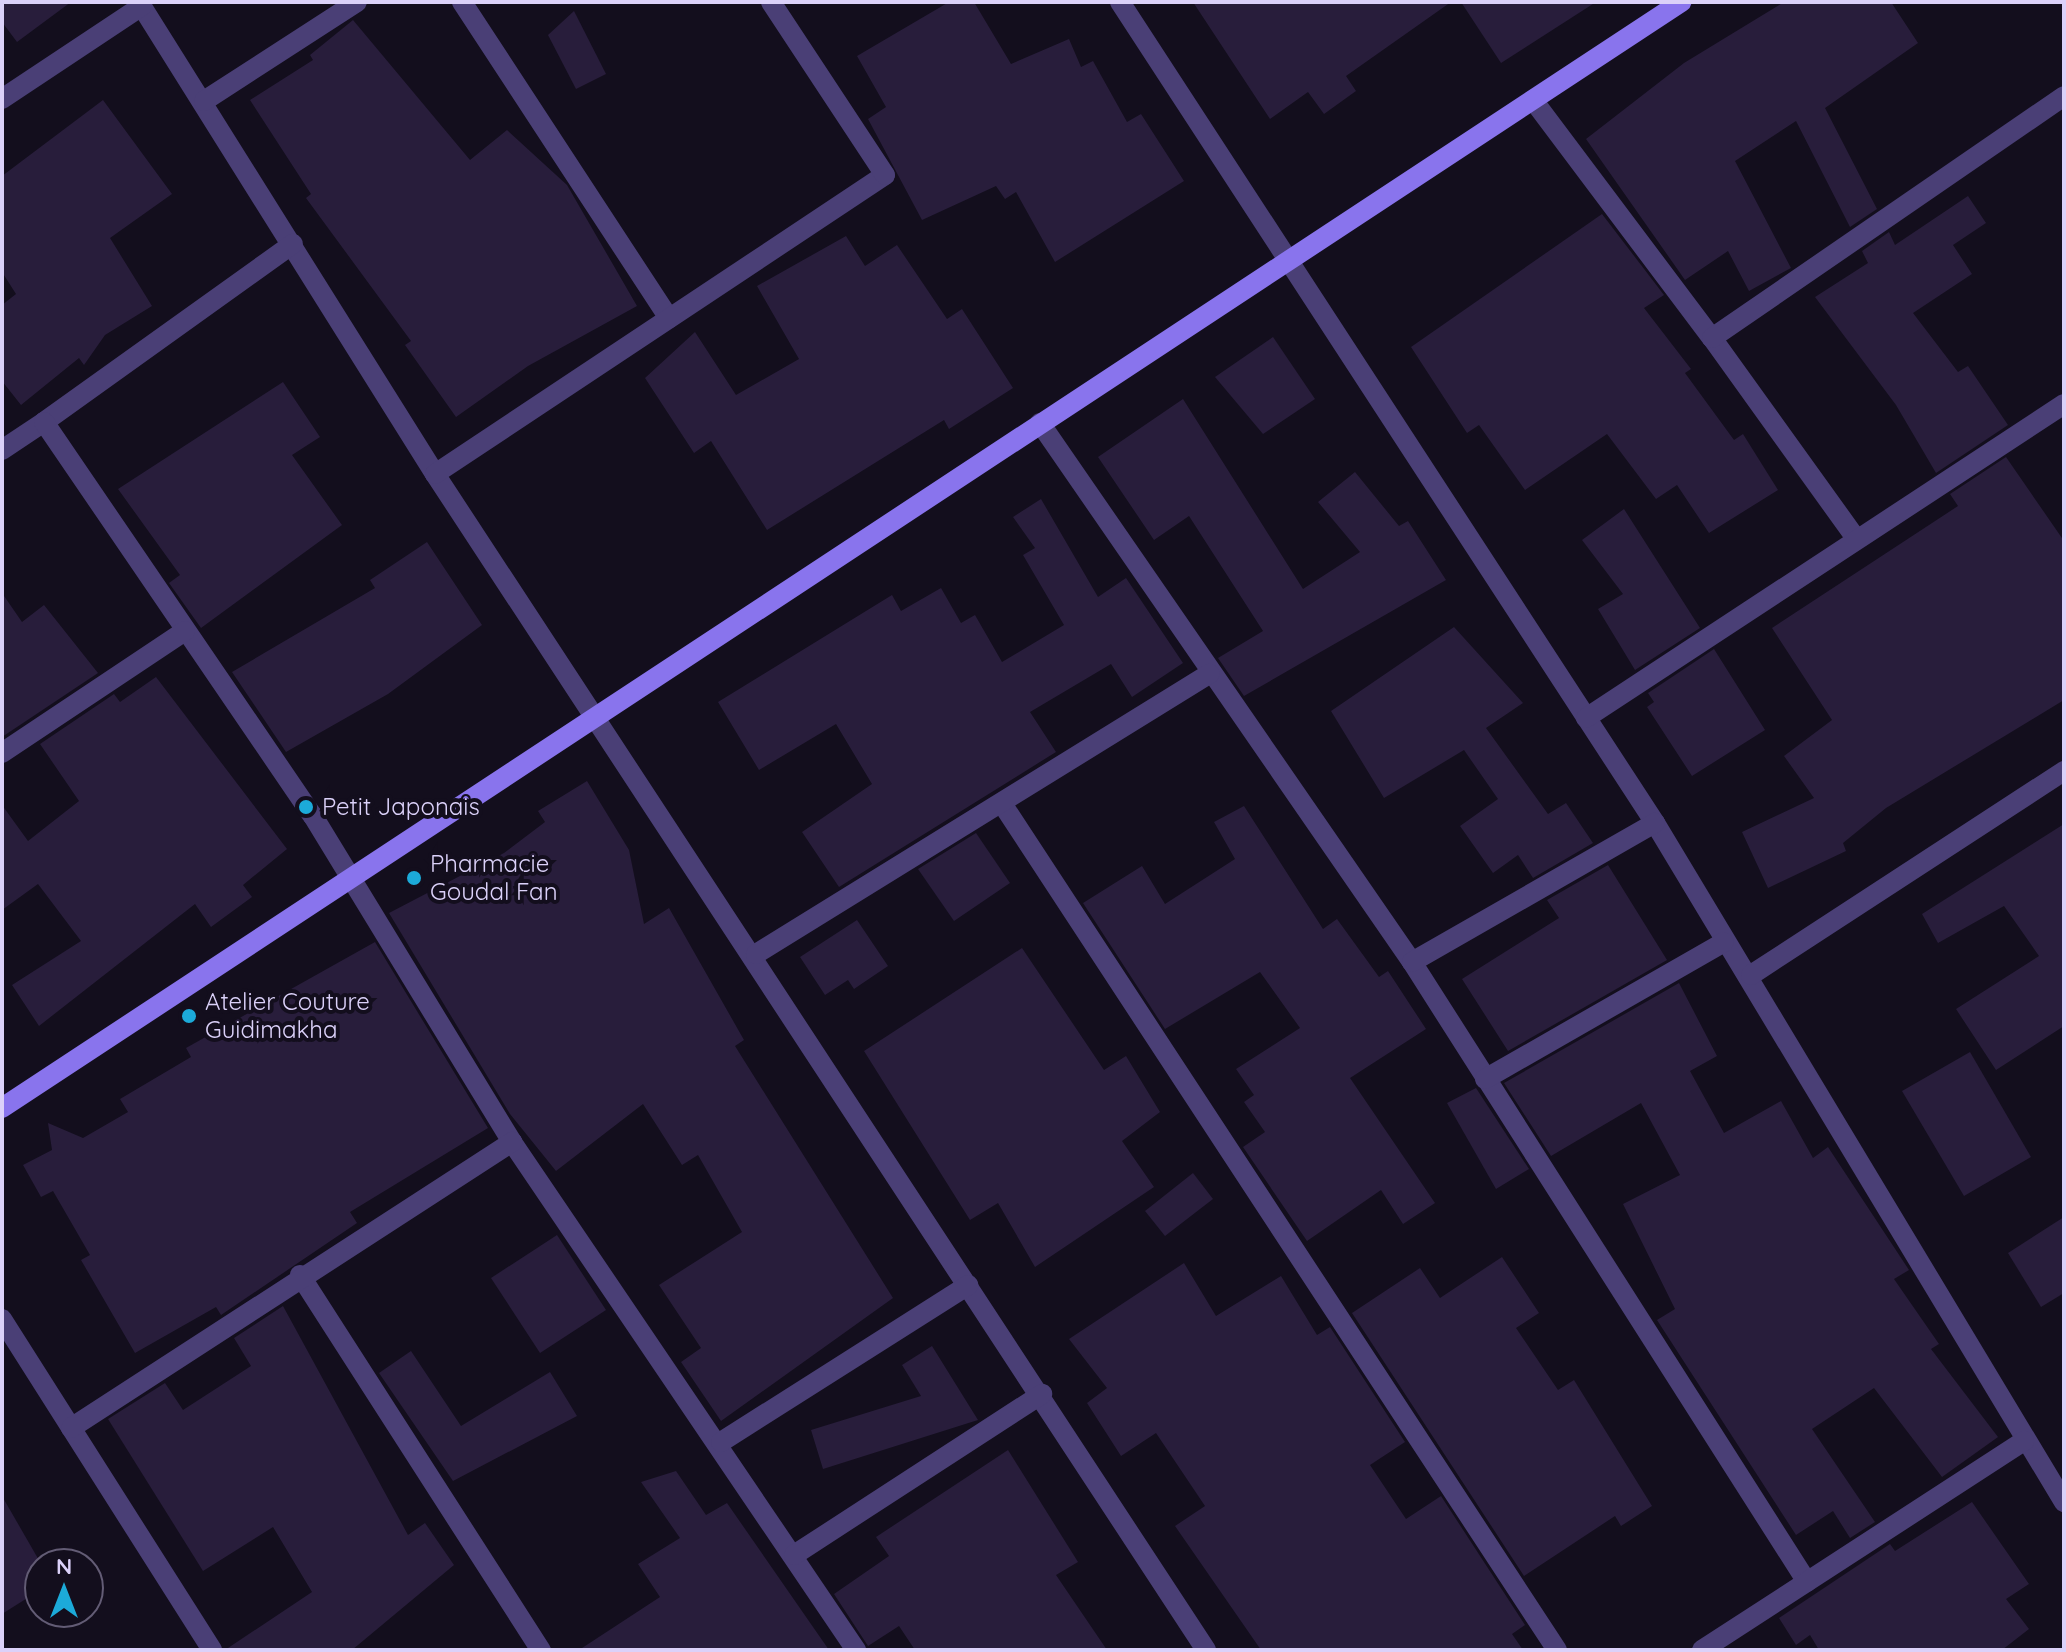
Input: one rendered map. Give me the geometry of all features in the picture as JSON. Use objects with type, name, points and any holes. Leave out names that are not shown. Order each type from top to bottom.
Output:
[{"type":"street","points":[[204,101],[357,2]]},
{"type":"street","points":[[462,2],[669,318]]},
{"type":"street","points":[[435,474],[885,175],[771,2]]},
{"type":"street","points":[[1120,2],[1286,264],[1655,823],[1724,942],[1751,975],[2024,1441],[2064,1502]]},
{"type":"street","points":[[2,1108],[597,713],[1286,264],[1681,2]]},
{"type":"street","points":[[2,99],[141,4],[435,474],[756,954],[1206,1650]]},
{"type":"street","points":[[1712,338],[2064,96]]},
{"type":"street","points":[[1533,100],[1712,338],[1855,537]]},
{"type":"street","points":[[2,450],[293,244]]},
{"type":"street","points":[[1586,718],[1855,537],[2064,404]]},
{"type":"street","points":[[44,422],[347,878],[512,1142],[721,1442],[856,1650]]},
{"type":"street","points":[[1040,423],[1209,674],[1412,962],[1807,1582]]},
{"type":"street","points":[[2,753],[185,631]]},
{"type":"street","points":[[756,954],[1003,805],[1209,674]]},
{"type":"street","points":[[1751,975],[2064,771]]},
{"type":"street","points":[[1003,805],[1557,1650]]},
{"type":"street","points":[[1412,962],[1655,823]]},
{"type":"street","points":[[1485,1079],[1724,942]]},
{"type":"street","points":[[71,1428],[300,1275],[512,1142]]},
{"type":"street","points":[[300,1275],[541,1650]]},
{"type":"street","points":[[721,1442],[968,1285]]},
{"type":"street","points":[[2,1319],[212,1650]]},
{"type":"street","points":[[794,1555],[1042,1394]]},
{"type":"street","points":[[1702,1650],[2024,1441]]},
{"type":"building","points":[[2,2],[71,2],[17,42],[2,22]]},
{"type":"building","points":[[949,2],[974,2],[1011,64],[1069,39],[1081,67],[1093,61],[1127,122],[1141,114],[1184,181],[1055,262],[1016,192],[1005,199],[996,186],[922,220],[868,119],[886,107],[857,56]]},
{"type":"building","points":[[1193,2],[1451,2],[1346,76],[1356,91],[1324,114],[1308,92],[1270,119]]},
{"type":"building","points":[[1461,2],[1596,2],[1501,63]]},
{"type":"building","points":[[1784,2],[1891,2],[1918,43],[1825,108],[1877,209],[1850,227],[1796,121],[1735,161],[1791,268],[1749,291],[1728,251],[1685,280],[1586,139],[1684,63]]},
{"type":"building","points":[[574,11],[606,74],[576,89],[548,35]]},
{"type":"building","points":[[353,20],[470,160],[507,130],[567,185],[637,306],[528,366],[456,417],[405,345],[411,341],[306,198],[311,194],[250,100],[313,60],[310,55]]},
{"type":"building","points":[[103,100],[172,194],[110,238],[152,306],[105,335],[84,365],[79,358],[21,405],[2,381],[2,305],[16,294],[2,272],[2,176]]},
{"type":"building","points":[[1968,196],[1986,223],[1953,245],[1972,274],[1913,313],[1958,372],[1968,366],[2008,425],[1936,473],[1896,405],[1815,297],[1868,263],[1862,251],[1889,232],[1895,245]]},
{"type":"building","points":[[1602,214],[1664,295],[1644,308],[1691,369],[1685,373],[1734,440],[1743,434],[1778,490],[1709,533],[1677,485],[1656,499],[1607,434],[1525,490],[1479,425],[1467,433],[1411,347]]},
{"type":"building","points":[[846,236],[865,266],[897,245],[947,319],[962,309],[1013,388],[949,429],[944,420],[767,530],[711,441],[694,453],[645,378],[695,332],[736,395],[799,359],[757,286]]},
{"type":"building","points":[[1273,337],[1315,399],[1263,434],[1215,377]]},
{"type":"building","points":[[283,382],[320,437],[292,455],[342,525],[201,628],[169,583],[180,575],[118,489]]},
{"type":"building","points":[[1183,399],[1303,589],[1360,552],[1318,502],[1355,472],[1399,526],[1408,521],[1446,580],[1244,696],[1218,658],[1263,631],[1189,516],[1154,540],[1098,457]]},
{"type":"building","points":[[2006,457],[2064,541],[2064,700],[1886,808],[1843,843],[1846,851],[1768,888],[1742,832],[1814,798],[1784,756],[1832,720],[1772,628],[1958,506],[1950,494]]},
{"type":"building","points":[[1041,499],[1098,597],[1126,578],[1183,663],[1132,697],[1111,664],[1030,712],[1056,752],[839,887],[802,832],[872,784],[836,724],[759,770],[718,702],[892,595],[901,611],[941,588],[961,623],[975,615],[1002,662],[1064,625],[1023,555],[1035,548],[1013,517]]},
{"type":"building","points":[[1624,509],[1700,628],[1635,670],[1598,609],[1623,594],[1582,540]]},
{"type":"building","points":[[427,542],[482,625],[388,694],[286,752],[232,672],[375,588],[370,580]]},
{"type":"building","points":[[2,593],[22,622],[44,605],[98,673],[2,737]]},
{"type":"building","points":[[1454,627],[1523,703],[1486,728],[1548,814],[1566,803],[1593,843],[1533,878],[1518,855],[1493,873],[1460,826],[1498,799],[1464,750],[1384,798],[1331,711]]},
{"type":"building","points":[[1714,649],[1765,730],[1692,776],[1647,707],[1654,702],[1648,693]]},
{"type":"building","points":[[156,677],[287,849],[243,885],[252,897],[211,927],[195,904],[39,1026],[12,985],[81,941],[38,884],[2,910],[2,805],[28,841],[79,801],[40,744],[114,694],[120,702]]},
{"type":"building","points":[[587,781],[629,850],[644,924],[669,908],[744,1040],[735,1046],[893,1298],[721,1421],[681,1362],[701,1348],[659,1285],[742,1232],[698,1155],[682,1165],[643,1104],[556,1171],[510,1114],[389,913],[504,853],[545,822],[538,811]]},
{"type":"building","points":[[1244,806],[1323,929],[1337,919],[1379,977],[1388,971],[1426,1029],[1350,1078],[1435,1203],[1403,1224],[1381,1190],[1307,1241],[1243,1147],[1265,1132],[1244,1102],[1254,1095],[1236,1069],[1300,1028],[1260,972],[1165,1029],[1083,903],[1142,866],[1165,904],[1235,859],[1214,822]]},
{"type":"building","points":[[2064,824],[2064,1026],[1996,1070],[1956,1009],[2039,956],[2004,906],[1938,943],[1922,914]]},
{"type":"building","points":[[976,833],[1010,883],[954,921],[918,869]]},
{"type":"building","points":[[1608,865],[1667,960],[1508,1051],[1462,979],[1559,918],[1547,900]]},
{"type":"building","points":[[857,920],[888,966],[854,989],[848,980],[825,995],[800,957]]},
{"type":"building","points":[[375,942],[488,1128],[350,1212],[357,1223],[221,1315],[216,1307],[135,1353],[81,1260],[90,1255],[53,1191],[41,1197],[23,1165],[52,1150],[48,1123],[83,1138],[128,1112],[120,1099],[191,1057],[186,1048]]},
{"type":"building","points":[[1022,948],[1104,1070],[1126,1056],[1160,1112],[1122,1141],[1154,1187],[1035,1267],[998,1203],[970,1220],[864,1051]]},
{"type":"building","points":[[1679,983],[1717,1056],[1690,1071],[1724,1133],[1781,1101],[1813,1158],[1828,1147],[1909,1270],[1894,1279],[1939,1344],[1931,1349],[1998,1437],[1942,1477],[1874,1388],[1812,1429],[1875,1522],[1850,1538],[1833,1511],[1796,1535],[1657,1320],[1675,1309],[1623,1204],[1680,1175],[1641,1103],[1551,1156],[1504,1083]]},
{"type":"building","points":[[1970,1052],[2031,1157],[1964,1196],[1902,1091]]},
{"type":"building","points":[[1476,1088],[1529,1169],[1496,1189],[1447,1103]]},
{"type":"building","points":[[1193,1173],[1213,1199],[1165,1236],[1145,1211]]},
{"type":"building","points":[[2064,1217],[2064,1293],[2041,1307],[2008,1253]]},
{"type":"building","points":[[557,1235],[606,1310],[540,1353],[491,1278]]},
{"type":"building","points":[[1502,1257],[1539,1313],[1516,1328],[1558,1390],[1574,1380],[1652,1506],[1621,1526],[1615,1516],[1524,1576],[1352,1313],[1420,1268],[1440,1298]]},
{"type":"building","points":[[1184,1263],[1216,1316],[1281,1276],[1317,1335],[1330,1327],[1405,1442],[1370,1465],[1406,1519],[1441,1496],[1525,1625],[1512,1634],[1523,1650],[1261,1650],[1175,1526],[1205,1506],[1156,1433],[1121,1456],[1087,1403],[1107,1388],[1069,1339]]},
{"type":"building","points":[[283,1306],[408,1535],[425,1523],[454,1565],[352,1650],[225,1650],[312,1592],[273,1527],[203,1571],[108,1419],[165,1383],[183,1410],[251,1366],[234,1338]]},
{"type":"building","points":[[932,1346],[978,1420],[823,1469],[811,1430],[921,1396],[902,1365]]},
{"type":"building","points":[[411,1351],[461,1426],[550,1372],[577,1416],[453,1481],[379,1373]]},
{"type":"building","points":[[1008,1450],[1078,1562],[1056,1575],[1107,1650],[915,1650],[899,1626],[868,1646],[834,1594],[889,1556],[876,1537]]},
{"type":"building","points":[[676,1471],[706,1515],[727,1503],[829,1650],[579,1650],[660,1597],[638,1564],[680,1538],[641,1482]]},
{"type":"building","points":[[2,1496],[32,1548],[24,1548],[24,1600],[2,1614]]},
{"type":"building","points":[[1972,1502],[2029,1584],[2006,1599],[2029,1629],[2002,1650],[1819,1650],[1810,1635],[1796,1645],[1779,1618],[1890,1544],[1895,1551]]},
{"type":"place","name":"Petit Japonais","points":[[306,807]]},
{"type":"place","name":"Pharmacie Goudal Fan","points":[[414,878]]},
{"type":"place","name":"Atelier Couture Guidimakha","points":[[189,1016]]}]
